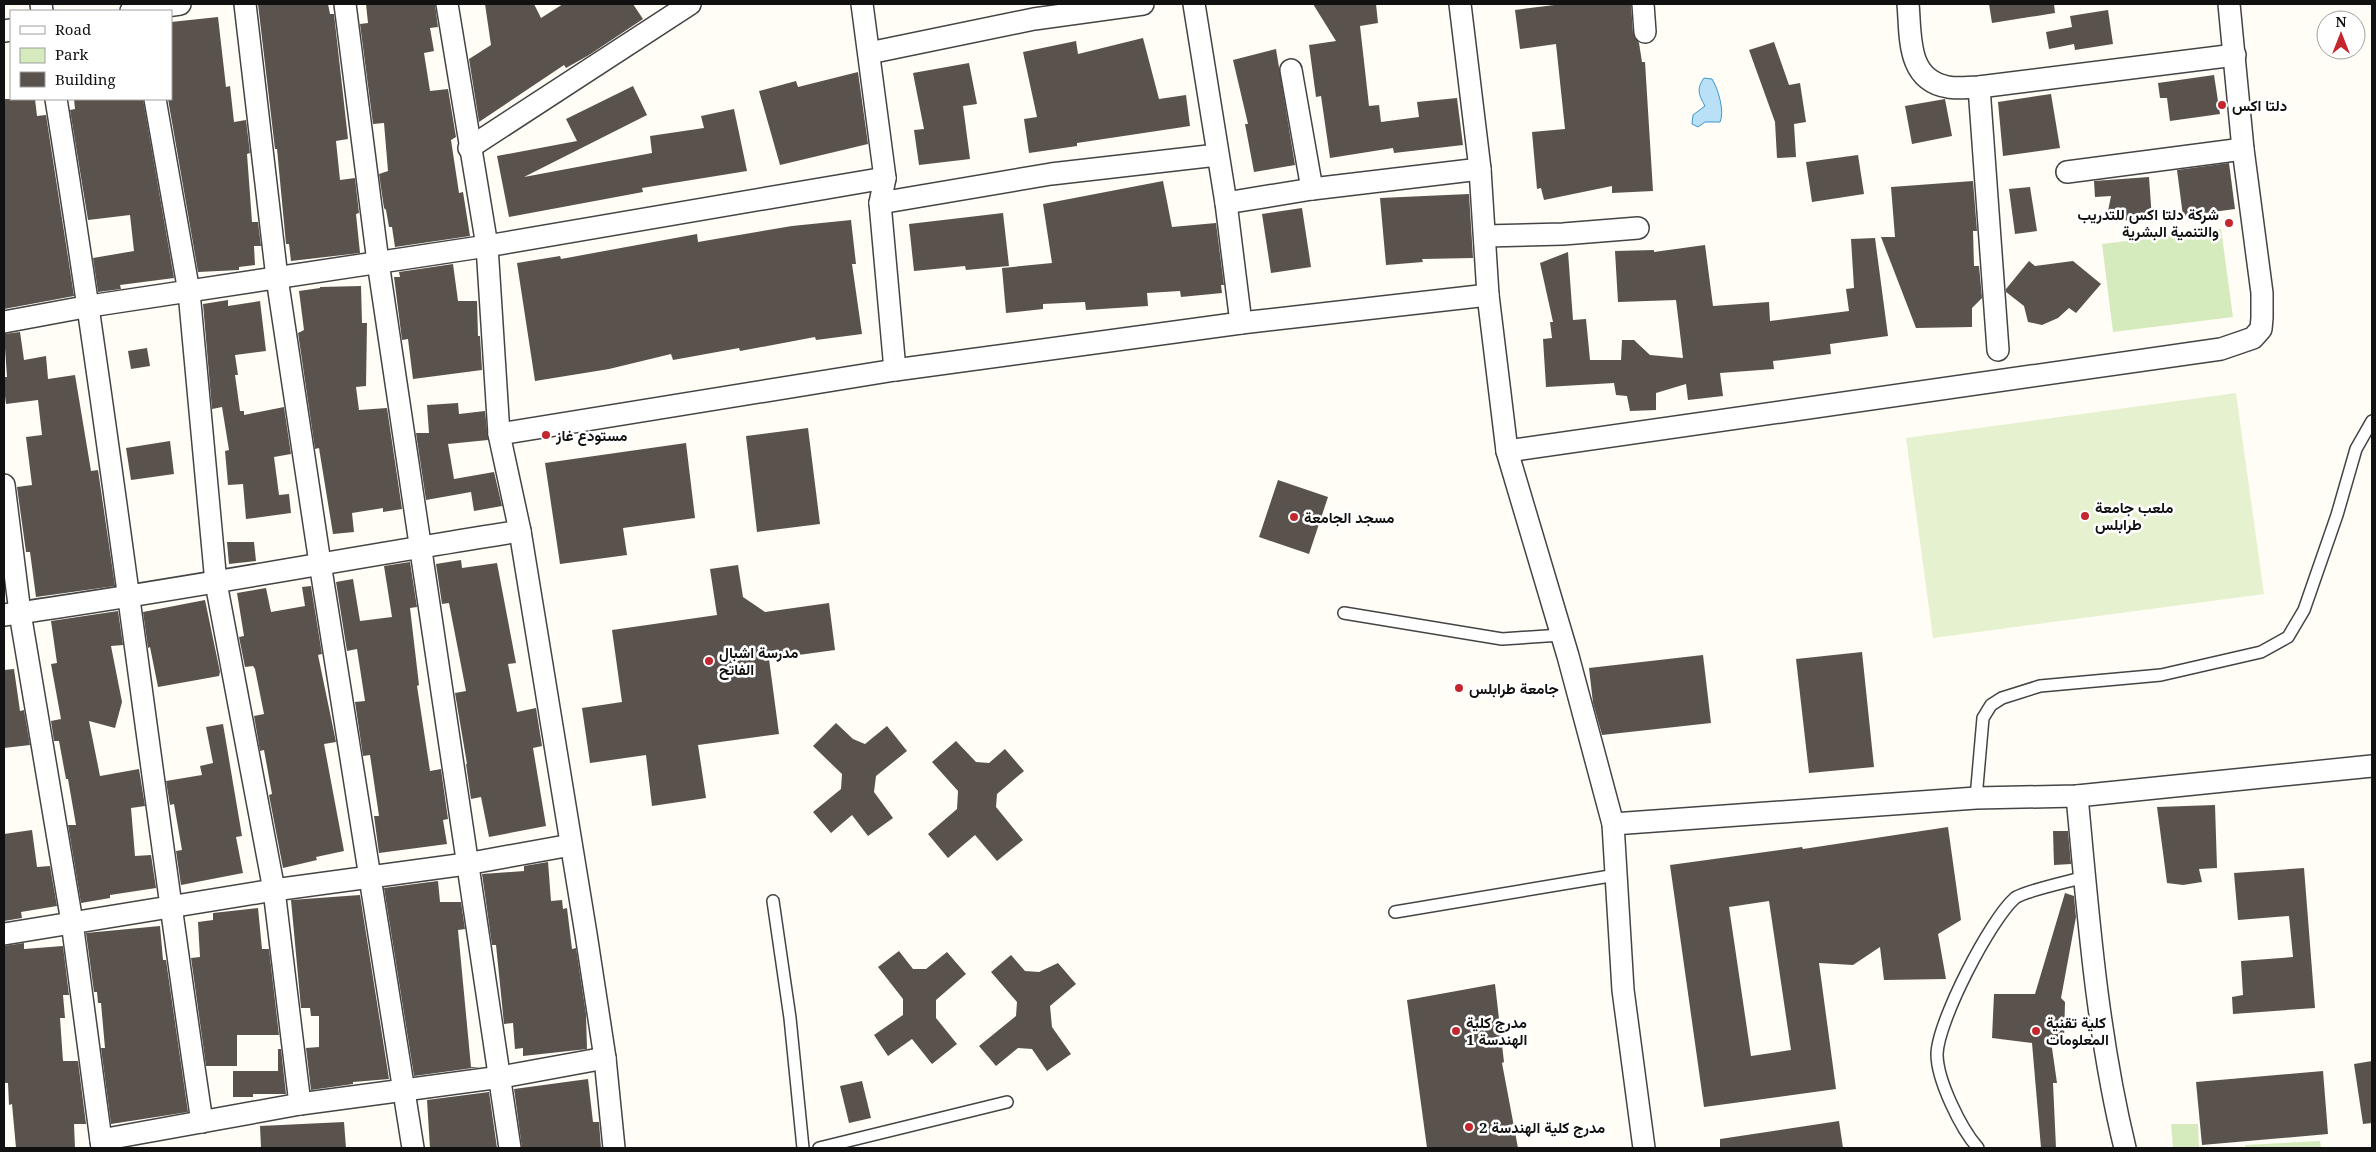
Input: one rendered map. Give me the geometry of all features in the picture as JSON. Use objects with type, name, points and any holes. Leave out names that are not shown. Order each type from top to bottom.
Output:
[{"type":"street","points":[[137,9],[180,4]]},
{"type":"street","points":[[245,4],[277,278],[369,876],[405,1089],[412,1148]]},
{"type":"street","points":[[345,4],[378,262],[466,864],[501,1077],[510,1148]]},
{"type":"street","points":[[446,4],[487,246],[499,434],[520,531],[571,845],[605,1058],[614,1148]]},
{"type":"street","points":[[469,148],[690,4]]},
{"type":"street","points":[[862,4],[885,178],[880,203],[895,370]]},
{"type":"street","points":[[869,53],[1034,19],[1144,4]]},
{"type":"street","points":[[1194,4],[1226,203],[1241,324]]},
{"type":"street","points":[[1460,4],[1480,169],[1488,295],[1507,451],[1561,635],[1613,824],[1623,990],[1644,1148]]},
{"type":"street","points":[[1643,4],[1645,32]]},
{"type":"street","points":[[1908,4],[1914,61],[1919,71],[1946,87],[1979,87],[2236,55]]},
{"type":"street","points":[[1507,451],[2211,351],[2240,344],[2253,338],[2261,329],[2262,292],[2243,149],[2236,55],[2229,4]]},
{"type":"street","points":[[1291,70],[1312,189]]},
{"type":"street","points":[[1979,87],[1998,350]]},
{"type":"street","points":[[56,100],[90,306],[170,908],[202,1122]]},
{"type":"street","points":[[155,100],[189,292],[216,583],[274,890],[300,1104]]},
{"type":"street","points":[[2066,172],[2243,149]]},
{"type":"street","points":[[880,203],[1051,174],[1217,155]]},
{"type":"street","points":[[1226,203],[1312,189],[1480,169]]},
{"type":"street","points":[[4,322],[90,306],[487,246],[885,178]]},
{"type":"street","points":[[1485,236],[1563,234],[1638,228]]},
{"type":"street","points":[[499,434],[895,370],[1241,324],[1488,295]]},
{"type":"street","points":[[4,485],[12,614],[72,922],[101,1144],[202,1122],[300,1104],[501,1077],[605,1058]]},
{"type":"street","points":[[12,614],[216,583],[320,563],[520,531]]},
{"type":"street","points":[[1613,824],[1976,798],[2077,796],[2372,766]]},
{"type":"street","points":[[2077,796],[2095,973],[2113,1098],[2126,1148]]},
{"type":"street","points":[[4,934],[274,890],[466,864],[571,845]]},
{"type":"lane","points":[[1976,798],[1983,718],[1991,705],[2002,698],[2040,686],[2162,676],[2261,652],[2288,637],[2304,610],[2337,516],[2356,449],[2372,421]]},
{"type":"lane","points":[[1344,613],[1502,640],[1561,635]]},
{"type":"lane","points":[[1395,912],[1616,875]]},
{"type":"lane","points":[[1978,1148],[1946,1094],[1938,1054],[1945,1023],[1960,983],[1993,927],[2016,897],[2085,877]]},
{"type":"lane","points":[[773,901],[790,1018],[803,1148]]},
{"type":"lane","points":[[819,1148],[1008,1102]]},
{"type":"green space","points":[[2221,229],[2233,317],[2113,332],[2102,244]]},
{"type":"green space","name":"ملعب جامعة طرابلس","points":[[2236,393],[2264,594],[1933,638],[1906,438]]},
{"type":"green space","points":[[2171,1124],[2198,1124],[2199,1148],[2173,1148]]},
{"type":"green space","points":[[2320,1141],[2321,1148],[2245,1148],[2245,1145]]},
{"type":"water","points":[[1704,78],[1712,79],[1720,100],[1722,112],[1720,122],[1705,122],[1698,127],[1692,124],[1693,115],[1705,106],[1699,92]]},
{"type":"building","points":[[258,4],[328,4],[330,14],[334,14],[348,139],[336,141],[340,180],[355,178],[359,213],[356,214],[360,253],[291,261],[289,244],[286,244],[277,149],[275,149]]},
{"type":"building","points":[[366,4],[435,4],[438,27],[430,28],[434,51],[424,53],[430,91],[448,89],[456,137],[451,140],[459,193],[463,192],[470,236],[395,247],[392,227],[389,227],[384,208],[379,174],[388,171],[384,123],[373,124],[360,24],[368,23]]},
{"type":"building","points":[[485,4],[534,4],[541,18],[563,4],[633,4],[643,19],[589,55],[566,68],[564,65],[479,122],[469,59],[491,45]]},
{"type":"building","points":[[1313,4],[1376,4],[1378,23],[1360,26],[1369,106],[1379,105],[1381,122],[1419,117],[1417,102],[1457,98],[1463,145],[1394,153],[1393,148],[1330,158],[1321,96],[1316,97],[1309,45],[1336,41]]},
{"type":"building","points":[[1562,4],[1631,4],[1633,33],[1639,43],[1642,62],[1645,62],[1653,191],[1612,193],[1612,186],[1544,200],[1541,188],[1537,189],[1532,132],[1565,129],[1556,44],[1520,49],[1515,10]]},
{"type":"building","points":[[1989,4],[2054,4],[2055,13],[1992,23]]},
{"type":"building","points":[[2108,10],[2113,44],[2075,50],[2074,44],[2049,49],[2046,32],[2072,27],[2070,16]]},
{"type":"building","points":[[218,17],[226,87],[230,86],[234,122],[246,120],[250,153],[247,154],[252,222],[258,222],[261,246],[254,246],[255,265],[239,267],[239,270],[198,272],[168,100],[172,100],[172,22]]},
{"type":"building","points":[[1143,38],[1159,99],[1186,95],[1190,126],[1077,143],[1077,146],[1029,153],[1024,119],[1037,117],[1023,52],[1076,41],[1078,54]]},
{"type":"building","points":[[1774,42],[1789,85],[1800,83],[1806,122],[1794,124],[1796,157],[1777,158],[1775,122],[1749,50]]},
{"type":"building","points":[[1276,49],[1295,165],[1254,172],[1245,124],[1248,124],[1233,60]]},
{"type":"building","points":[[969,63],[977,104],[963,106],[970,159],[919,165],[914,130],[924,129],[913,73]]},
{"type":"building","points":[[858,72],[868,144],[780,165],[759,91],[796,81],[798,87]]},
{"type":"building","points":[[2214,75],[2220,114],[2170,121],[2167,98],[2160,98],[2158,83]]},
{"type":"building","points":[[633,86],[647,115],[524,177],[652,153],[650,136],[704,128],[701,116],[734,109],[747,171],[642,188],[643,192],[509,217],[497,156],[577,141],[566,119]]},
{"type":"building","points":[[2051,94],[2060,148],[2003,156],[1998,102]]},
{"type":"building","points":[[4,99],[35,100],[37,116],[46,115],[74,296],[4,309]]},
{"type":"building","points":[[1945,99],[1952,136],[1912,144],[1905,106]]},
{"type":"building","points":[[74,100],[143,100],[174,278],[120,285],[121,289],[98,292],[93,258],[134,251],[130,215],[88,220],[70,110],[75,109]]},
{"type":"building","points":[[1858,155],[1864,194],[1812,202],[1806,162]]},
{"type":"building","points":[[2229,163],[2235,209],[2183,216],[2177,170]]},
{"type":"building","points":[[2149,177],[2152,219],[2106,221],[2111,196],[2095,197],[2094,181]]},
{"type":"building","points":[[1163,181],[1172,227],[1216,223],[1224,285],[1221,285],[1222,293],[1181,297],[1180,291],[1147,293],[1148,306],[1086,310],[1085,302],[1043,304],[1043,309],[1006,313],[1002,268],[1052,263],[1043,204]]},
{"type":"building","points":[[1973,181],[1977,231],[1973,231],[1974,266],[1979,266],[1982,298],[1972,308],[1972,327],[1916,328],[1881,237],[1895,237],[1891,187]]},
{"type":"building","points":[[2030,187],[2037,231],[2015,234],[2009,189]]},
{"type":"building","points":[[1469,194],[1473,258],[1422,259],[1423,262],[1386,265],[1380,198]]},
{"type":"building","points":[[1302,208],[1311,267],[1271,273],[1262,214]]},
{"type":"building","points":[[1003,213],[1009,266],[966,270],[965,266],[914,271],[909,224]]},
{"type":"building","points":[[851,220],[856,264],[852,264],[862,334],[816,340],[815,337],[740,351],[739,348],[673,360],[671,354],[609,369],[535,381],[517,263],[560,256],[561,259],[697,234],[698,242],[792,226]]},
{"type":"building","points":[[1875,238],[1888,336],[1830,344],[1831,354],[1773,361],[1774,369],[1720,373],[1723,396],[1688,400],[1686,384],[1656,393],[1656,410],[1630,411],[1627,396],[1616,395],[1614,383],[1546,387],[1543,339],[1552,338],[1550,322],[1553,322],[1540,263],[1568,252],[1573,320],[1586,319],[1590,360],[1621,360],[1622,340],[1634,340],[1650,355],[1683,358],[1676,300],[1618,302],[1615,251],[1654,250],[1654,252],[1705,245],[1713,306],[1769,302],[1770,321],[1849,311],[1846,289],[1854,288],[1851,239]]},
{"type":"building","points":[[2029,261],[2035,266],[2073,261],[2101,284],[2076,313],[2069,308],[2058,318],[2042,325],[2028,322],[2024,306],[2006,292],[2006,289]]},
{"type":"building","points":[[453,264],[458,301],[477,301],[478,336],[480,336],[482,370],[413,379],[408,339],[402,340],[394,277],[400,277],[399,272]]},
{"type":"building","points":[[361,286],[362,323],[367,323],[366,386],[356,387],[359,410],[387,408],[402,509],[383,512],[383,508],[352,513],[354,532],[333,534],[319,448],[315,449],[298,333],[304,330],[299,291],[320,287]]},
{"type":"building","points":[[228,300],[228,306],[260,301],[266,351],[235,355],[238,375],[235,375],[240,411],[244,411],[244,415],[284,407],[291,454],[274,457],[279,495],[289,494],[291,513],[246,519],[243,484],[228,485],[225,451],[229,450],[222,407],[212,409],[203,304]]},
{"type":"building","points":[[20,332],[24,360],[46,356],[48,379],[75,375],[91,471],[98,470],[115,586],[36,597],[30,552],[26,552],[17,487],[32,485],[26,437],[42,435],[38,400],[6,404],[4,388],[4,377],[7,377],[4,334]]},
{"type":"building","points":[[147,348],[150,366],[131,369],[128,351]]},
{"type":"building","points":[[458,403],[459,414],[485,411],[488,440],[448,444],[454,479],[494,472],[502,506],[474,511],[471,492],[426,500],[416,433],[429,433],[427,405]]},
{"type":"building","points":[[808,428],[820,524],[757,532],[746,436]]},
{"type":"building","points":[[170,441],[174,474],[131,480],[126,448]]},
{"type":"building","points":[[686,443],[695,518],[623,528],[627,555],[560,564],[545,463]]},
{"type":"building","name":"مسجد الجامعة","points":[[1278,480],[1328,497],[1309,554],[1259,537]]},
{"type":"building","points":[[227,542],[254,542],[256,561],[229,564]]},
{"type":"building","points":[[461,560],[462,568],[497,563],[516,663],[508,664],[517,712],[536,708],[542,746],[533,748],[546,826],[489,837],[481,797],[471,799],[455,693],[466,691],[449,603],[442,604],[436,564]]},
{"type":"building","points":[[410,562],[417,607],[410,608],[419,685],[417,686],[430,771],[441,769],[448,819],[443,820],[447,844],[379,853],[374,816],[379,816],[370,755],[363,756],[355,702],[365,701],[357,649],[347,651],[336,582],[353,579],[360,621],[392,617],[384,566]]},
{"type":"building","points":[[738,565],[743,597],[765,612],[829,603],[835,650],[769,659],[779,734],[698,745],[706,798],[652,806],[646,755],[590,763],[582,708],[622,702],[612,630],[717,615],[710,569]]},
{"type":"building","points":[[311,586],[322,654],[318,655],[336,742],[324,744],[344,851],[316,857],[317,860],[283,868],[269,795],[272,794],[264,750],[260,751],[254,716],[264,714],[255,669],[253,666],[245,667],[239,637],[244,636],[237,593],[266,588],[271,612],[305,606],[302,587]]},
{"type":"building","points":[[205,600],[220,672],[219,676],[158,687],[150,647],[148,648],[143,612]]},
{"type":"building","points":[[118,611],[123,645],[111,646],[122,702],[115,728],[89,721],[100,776],[139,769],[145,806],[131,808],[135,856],[151,855],[156,888],[110,895],[110,898],[81,903],[68,825],[76,825],[59,741],[54,741],[51,721],[61,719],[51,664],[57,663],[51,621]]},
{"type":"building","points":[[1862,652],[1874,767],[1809,773],[1796,659]]},
{"type":"building","points":[[1703,655],[1711,723],[1602,735],[1593,703],[1589,668]]},
{"type":"building","points":[[14,669],[20,711],[24,710],[30,745],[4,748],[4,670]]},
{"type":"building","points":[[836,723],[853,739],[865,744],[887,726],[907,751],[876,776],[874,792],[893,818],[868,836],[852,815],[831,833],[813,812],[841,789],[842,774],[813,746]]},
{"type":"building","points":[[223,724],[242,836],[236,837],[243,873],[181,885],[176,851],[182,850],[174,804],[170,805],[166,781],[202,775],[200,766],[213,763],[206,727]]},
{"type":"building","points":[[956,741],[976,762],[989,763],[1005,749],[1024,771],[997,794],[996,807],[1023,840],[997,861],[975,835],[948,858],[928,834],[957,809],[958,791],[932,762]]},
{"type":"building","points":[[2215,805],[2217,868],[2199,869],[2202,882],[2183,885],[2167,883],[2157,807]]},
{"type":"building","points":[[1948,827],[1961,920],[1938,934],[1946,979],[1884,980],[1880,947],[1853,965],[1819,963],[1836,1089],[1704,1107],[1670,865],[1802,847],[1803,849]],"holes":[[[1769,901],[1791,1050],[1751,1056],[1729,907]]]},
{"type":"building","points":[[32,830],[37,867],[50,866],[57,906],[21,912],[22,918],[4,921],[4,834]]},
{"type":"building","points":[[2053,831],[2068,831],[2071,864],[2054,865]]},
{"type":"building","points":[[548,862],[551,901],[562,900],[563,909],[567,908],[572,949],[576,948],[586,1014],[587,1049],[523,1056],[523,1048],[515,1049],[513,1023],[504,1024],[496,945],[492,945],[482,874],[524,871],[524,866]]},
{"type":"building","points":[[2304,868],[2315,1008],[2233,1014],[2232,997],[2243,995],[2241,961],[2293,957],[2289,916],[2238,920],[2234,873]]},
{"type":"building","points":[[438,881],[440,902],[461,902],[465,929],[458,930],[471,1067],[480,1067],[414,1076],[384,888]]},
{"type":"building","points":[[2065,893],[2074,896],[2076,917],[2061,998],[2065,1002],[2064,1040],[2051,1041],[2057,1083],[2053,1083],[2056,1148],[2041,1148],[2032,1043],[1992,1038],[1994,994],[2035,994]]},
{"type":"building","points":[[360,895],[389,1079],[353,1082],[353,1084],[311,1090],[306,1048],[319,1047],[319,1016],[311,1016],[310,1008],[301,1008],[291,900]]},
{"type":"building","points":[[258,908],[262,949],[269,949],[279,1035],[237,1035],[237,1066],[206,1066],[191,958],[200,957],[198,922],[213,920],[213,913]]},
{"type":"building","points":[[160,926],[163,960],[166,960],[188,1112],[111,1124],[101,1048],[105,1048],[101,1003],[98,1003],[97,992],[94,992],[86,933]]},
{"type":"building","points":[[24,943],[24,949],[63,946],[69,995],[63,995],[65,1018],[60,1018],[63,1061],[78,1061],[86,1124],[74,1124],[75,1148],[16,1148],[12,1104],[9,1105],[8,1083],[5,1083],[4,946]]},
{"type":"building","points":[[899,951],[913,969],[926,969],[947,952],[966,974],[936,1000],[936,1018],[957,1044],[932,1064],[912,1039],[888,1056],[874,1035],[903,1015],[903,999],[878,967]]},
{"type":"building","points":[[1011,955],[1025,971],[1039,972],[1058,963],[1076,984],[1050,1006],[1052,1027],[1071,1054],[1047,1071],[1032,1049],[1018,1048],[996,1066],[979,1046],[1016,1016],[1017,1002],[991,972]]},
{"type":"building","points":[[1495,984],[1504,1062],[1502,1063],[1518,1148],[1427,1148],[1407,1000]]},
{"type":"building","points":[[278,1049],[281,1049],[286,1094],[253,1094],[253,1097],[233,1097],[233,1071],[278,1071]]},
{"type":"building","points":[[2372,1061],[2372,1123],[2363,1124],[2354,1064]]},
{"type":"building","points":[[2323,1071],[2328,1134],[2202,1145],[2196,1082]]},
{"type":"building","points":[[588,1079],[593,1122],[599,1122],[601,1148],[522,1148],[514,1089]]},
{"type":"building","points":[[862,1081],[871,1118],[849,1123],[840,1086]]},
{"type":"building","points":[[489,1092],[497,1148],[430,1148],[427,1100]]},
{"type":"building","points":[[1839,1121],[1843,1148],[1720,1148],[1720,1139]]},
{"type":"building","points":[[344,1122],[346,1148],[261,1148],[260,1126]]},
{"type":"place","name":"دلتا اكس","points":[[2222,105]]},
{"type":"place","name":"شركة دلتا اكس للتدريب والتنمية البشرية","points":[[2229,223]]},
{"type":"place","name":"مستودع غاز","points":[[546,435]]},
{"type":"place","name":"ملعب جامعة طرابلس","points":[[2085,516]]},
{"type":"place","name":"مسجد الجامعة","points":[[1294,517]]},
{"type":"place","name":"مدرسة اشبال الفاتح","points":[[709,661]]},
{"type":"place","name":"جامعة طرابلس","points":[[1459,688]]},
{"type":"place","name":"مدرج كلية الهندسة 1","points":[[1456,1031]]},
{"type":"place","name":"كلية تقنية المعلومات","points":[[2036,1031]]},
{"type":"place","name":"مدرج كلية الهندسة 2","points":[[1469,1127]]}]
